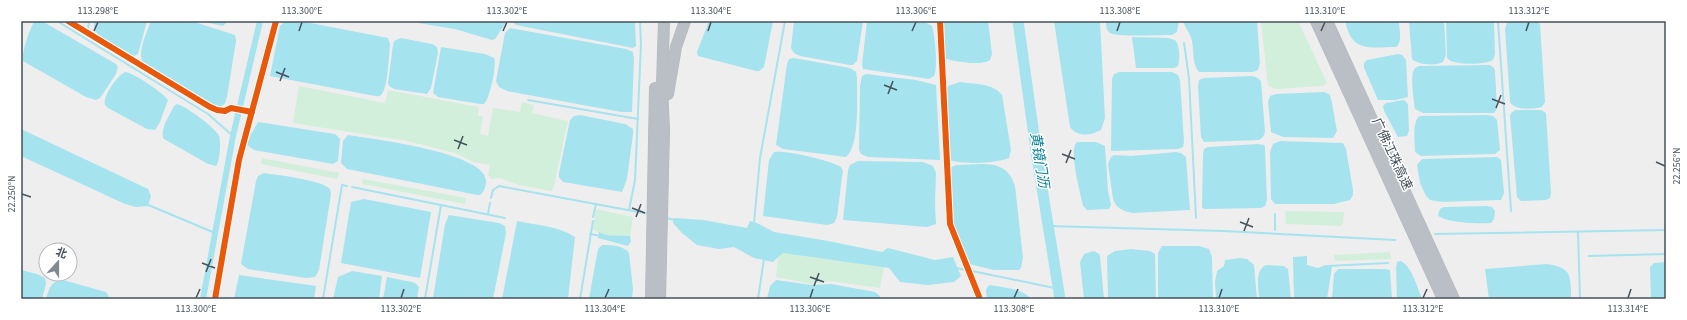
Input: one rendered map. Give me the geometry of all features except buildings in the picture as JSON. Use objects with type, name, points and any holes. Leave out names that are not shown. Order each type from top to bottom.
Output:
[{"type":"highway","points":[[651,299],[657,21]]},
{"type":"highway","points":[[660,299],[664,130],[662,85],[664,21]]},
{"type":"highway","points":[[664,130],[676,47],[685,21]]},
{"type":"highway","name":"广佛江珠高速","points":[[1316,21],[1444,299]]},
{"type":"highway","name":"广佛江珠高速","points":[[1327,21],[1454,299]]},
{"type":"street","points":[[68,21],[210,107],[225,111],[231,108],[252,112]]},
{"type":"street","points":[[215,299],[239,160],[276,21]]},
{"type":"street","points":[[940,21],[950,224],[980,299]]},
{"type":"green space","points":[[1261,21],[1298,21],[1327,83],[1322,86],[1277,89],[1268,86]]},
{"type":"green space","points":[[299,86],[385,103],[388,90],[479,107],[478,116],[483,116],[480,134],[488,136],[493,108],[520,112],[522,102],[534,105],[532,113],[568,121],[553,190],[551,191],[519,185],[500,178],[491,179],[488,175],[490,165],[473,162],[455,153],[407,141],[293,123]]},
{"type":"green space","points":[[262,158],[339,173],[337,179],[261,164]]},
{"type":"green space","points":[[363,179],[466,198],[465,204],[362,184]]},
{"type":"green space","points":[[596,209],[633,217],[630,236],[605,236],[593,229]]},
{"type":"green space","points":[[1285,211],[1344,212],[1343,224],[1340,226],[1286,224]]},
{"type":"green space","points":[[1390,252],[1391,259],[1335,261],[1334,255]]},
{"type":"green space","points":[[783,253],[884,267],[880,288],[829,281],[811,284],[776,277],[778,258]]},
{"type":"water","points":[[35,21],[42,21],[116,64],[118,67],[116,74],[100,98],[96,100],[86,97],[23,61],[23,52],[26,40]]},
{"type":"water","points":[[94,21],[147,21],[138,54],[134,56],[98,35],[94,28]]},
{"type":"water","points":[[151,21],[191,21],[235,35],[236,41],[227,97],[222,106],[213,105],[143,63],[141,53],[145,36]]},
{"type":"water","points":[[200,21],[228,21],[223,26]]},
{"type":"water","points":[[286,21],[300,21],[388,38],[390,44],[388,71],[385,86],[381,95],[375,96],[270,76],[280,26]]},
{"type":"water","points":[[406,21],[507,21],[495,39],[492,40],[455,29]]},
{"type":"water","points":[[512,21],[635,21],[636,46],[633,48],[516,25]]},
{"type":"water","points":[[709,21],[773,21],[764,67],[759,71],[756,71],[698,56],[697,52]]},
{"type":"water","points":[[794,21],[863,21],[857,61],[853,65],[850,65],[800,56],[794,53],[791,48]]},
{"type":"water","points":[[867,21],[923,21],[932,26],[936,51],[934,76],[929,79],[863,69],[862,65]]},
{"type":"water","points":[[941,21],[988,21],[992,54],[990,60],[975,63],[954,61],[944,58]]},
{"type":"water","points":[[1054,21],[1100,21],[1105,118],[1101,130],[1097,132],[1081,134],[1077,133],[1070,127]]},
{"type":"water","points":[[1106,21],[1179,21],[1177,32],[1172,35],[1140,36],[1110,33],[1106,26]]},
{"type":"water","points":[[1183,21],[1257,21],[1260,63],[1258,70],[1253,72],[1199,72],[1194,62],[1191,38]]},
{"type":"water","points":[[1345,21],[1399,21],[1400,35],[1398,45],[1396,47],[1363,46],[1352,39]]},
{"type":"water","points":[[1409,21],[1444,21],[1446,55],[1443,62],[1427,64],[1418,63],[1412,59]]},
{"type":"water","points":[[1446,21],[1494,21],[1495,54],[1493,60],[1489,62],[1471,64],[1458,63],[1449,60],[1447,58]]},
{"type":"water","points":[[1512,21],[1535,21],[1540,24],[1545,102],[1542,107],[1529,109],[1520,108],[1512,105],[1510,102],[1505,29],[1507,23]]},
{"type":"water","points":[[510,28],[626,49],[633,52],[632,112],[621,112],[507,91],[499,87],[496,81],[505,33]]},
{"type":"water","points":[[1132,37],[1168,38],[1175,40],[1179,53],[1178,66],[1174,68],[1136,68]]},
{"type":"water","points":[[401,38],[432,44],[437,47],[438,53],[431,88],[427,94],[394,89],[389,86],[388,83],[394,41]]},
{"type":"water","points":[[441,47],[485,54],[494,58],[495,67],[489,95],[484,104],[438,97],[433,93]]},
{"type":"water","points":[[1398,54],[1402,55],[1406,60],[1408,97],[1396,100],[1378,100],[1364,68],[1364,63],[1367,60]]},
{"type":"water","points":[[794,58],[850,68],[856,72],[856,132],[854,143],[846,157],[783,149],[776,145],[787,64],[789,59]]},
{"type":"water","points":[[1490,65],[1495,71],[1497,109],[1494,113],[1423,113],[1415,109],[1412,77],[1416,67]]},
{"type":"water","points":[[125,72],[148,83],[168,100],[160,122],[155,130],[147,129],[105,105],[106,97],[111,87]]},
{"type":"water","points":[[1119,72],[1172,72],[1178,75],[1180,80],[1184,142],[1183,147],[1178,149],[1111,151],[1112,79],[1114,74]]},
{"type":"water","points":[[866,74],[916,80],[936,85],[940,160],[868,157],[861,154],[859,150],[860,86],[862,76]]},
{"type":"water","points":[[1252,76],[1261,81],[1265,132],[1263,137],[1259,140],[1204,142],[1201,137],[1198,86],[1199,80],[1204,78]]},
{"type":"water","points":[[960,82],[988,86],[994,88],[1002,95],[1011,150],[1009,158],[980,163],[956,162],[950,160],[946,88]]},
{"type":"water","points":[[1324,92],[1329,94],[1331,98],[1337,131],[1333,138],[1283,137],[1271,132],[1268,102],[1270,96],[1276,94]]},
{"type":"water","points":[[1404,100],[1408,104],[1409,131],[1407,136],[1398,137],[1384,111],[1383,106],[1386,103]]},
{"type":"water","points":[[177,104],[200,117],[217,132],[220,142],[220,151],[216,166],[208,164],[164,139],[164,127],[174,106]]},
{"type":"water","points":[[1515,110],[1541,110],[1546,113],[1551,193],[1550,198],[1546,200],[1521,201],[1517,197],[1510,116]]},
{"type":"water","points":[[580,115],[625,124],[633,129],[627,179],[622,192],[563,182],[559,177],[570,120],[574,116]]},
{"type":"water","points":[[1419,116],[1493,116],[1497,120],[1500,150],[1495,154],[1421,156],[1415,152],[1415,123]]},
{"type":"water","points":[[258,122],[335,134],[340,139],[338,161],[333,164],[254,150],[247,145]]},
{"type":"water","points":[[21,129],[148,189],[151,196],[148,206],[136,207],[125,204],[21,156]]},
{"type":"water","points":[[348,135],[426,149],[468,162],[481,171],[486,181],[486,185],[483,192],[480,195],[477,195],[347,169],[341,163],[343,141]]},
{"type":"water","points":[[1280,141],[1343,143],[1346,149],[1353,190],[1353,195],[1350,200],[1334,204],[1275,204],[1271,199],[1270,152],[1273,144]]},
{"type":"water","points":[[1077,142],[1096,142],[1105,146],[1108,191],[1111,205],[1109,209],[1087,210],[1083,206],[1074,162],[1075,146]]},
{"type":"water","points":[[1258,144],[1264,145],[1265,147],[1267,200],[1265,206],[1261,208],[1204,209],[1202,207],[1204,149],[1208,147]]},
{"type":"water","points":[[774,152],[808,156],[828,161],[841,167],[843,171],[837,217],[834,223],[827,225],[763,216],[769,160]]},
{"type":"water","points":[[1176,152],[1181,153],[1186,157],[1190,210],[1133,213],[1123,210],[1116,205],[1113,199],[1108,164],[1111,157],[1114,155],[1131,156]]},
{"type":"water","points":[[1497,157],[1501,160],[1504,193],[1501,200],[1442,202],[1430,200],[1426,196],[1420,183],[1417,165],[1422,159]]},
{"type":"water","points":[[858,161],[923,162],[933,166],[936,173],[936,224],[927,227],[843,220],[848,170],[850,165]]},
{"type":"water","points":[[956,165],[992,165],[1006,170],[1011,177],[1015,186],[1023,258],[1021,268],[1019,270],[994,270],[969,264],[953,230],[949,168]]},
{"type":"water","points":[[264,173],[318,183],[330,189],[331,194],[319,270],[315,277],[306,278],[248,269],[241,264],[256,181],[258,176]]},
{"type":"water","points":[[364,199],[431,212],[420,278],[341,263],[351,202]]},
{"type":"water","points":[[1444,207],[1492,207],[1495,211],[1494,219],[1491,223],[1471,223],[1447,220],[1438,215],[1440,209]]},
{"type":"water","points":[[449,215],[499,223],[505,226],[506,233],[493,299],[433,298],[445,224]]},
{"type":"water","points":[[674,218],[703,220],[747,228],[750,221],[774,232],[882,252],[888,248],[935,260],[953,257],[961,276],[954,282],[928,285],[900,282],[889,268],[783,253],[773,262],[754,258],[734,247],[719,249],[697,245],[682,233],[673,223]]},
{"type":"water","points":[[517,221],[555,228],[575,237],[568,299],[502,299]]},
{"type":"water","points":[[599,232],[610,235],[630,236],[631,241],[628,246],[598,238]]},
{"type":"water","points":[[602,245],[613,245],[624,248],[629,253],[633,289],[632,299],[589,299],[598,249]]},
{"type":"water","points":[[1162,246],[1199,246],[1209,249],[1212,257],[1213,299],[1158,299],[1158,253]]},
{"type":"water","points":[[1131,249],[1150,251],[1155,254],[1156,299],[1108,299],[1107,256],[1115,251]]},
{"type":"water","points":[[1094,251],[1100,256],[1104,299],[1084,299],[1080,262],[1084,254]]},
{"type":"water","points":[[1307,256],[1307,265],[1318,268],[1325,265],[1332,267],[1327,299],[1294,299],[1293,257]]},
{"type":"water","points":[[1240,258],[1247,259],[1254,265],[1257,299],[1216,299],[1215,282],[1217,271],[1224,266],[1225,260]]},
{"type":"water","points":[[1400,261],[1408,267],[1411,272],[1422,299],[1397,299],[1396,268],[1397,262]]},
{"type":"water","points":[[1666,262],[1666,299],[1651,299],[1650,267],[1654,263]]},
{"type":"water","points":[[1546,264],[1555,265],[1565,270],[1568,274],[1571,284],[1571,299],[1489,299],[1485,269]]},
{"type":"water","points":[[1266,265],[1284,266],[1288,269],[1291,299],[1259,299],[1259,275],[1262,268]]},
{"type":"water","points":[[1338,269],[1390,270],[1392,299],[1332,299],[1334,274]]},
{"type":"water","points":[[21,270],[37,274],[38,282],[46,282],[42,299],[21,299]]},
{"type":"water","points":[[352,271],[382,276],[379,299],[333,299],[338,277]]},
{"type":"water","points":[[239,275],[316,286],[314,299],[234,299]]},
{"type":"water","points":[[387,277],[415,283],[419,287],[417,299],[383,299]]},
{"type":"water","points":[[776,280],[812,285],[831,284],[875,292],[881,299],[767,299],[770,286]]},
{"type":"water","points":[[56,282],[70,282],[106,292],[109,299],[46,299],[53,284]]},
{"type":"water","points":[[991,285],[1018,291],[1027,295],[1031,299],[987,299],[986,290],[988,286]]},
{"type":"waterway","points":[[57,21],[208,114],[233,136]]},
{"type":"waterway","points":[[88,28],[89,21]]},
{"type":"waterway","points":[[203,299],[233,136],[260,21]]},
{"type":"waterway","points":[[629,210],[635,180],[641,44],[640,21]]},
{"type":"waterway","points":[[754,223],[760,158],[785,21]]},
{"type":"waterway","name":"黄镜门沥","points":[[1018,21],[1037,157],[1060,299]]},
{"type":"waterway","points":[[1498,21],[1511,211]]},
{"type":"waterway","points":[[1184,43],[1189,78],[1196,218]]},
{"type":"waterway","points":[[528,100],[638,119]]},
{"type":"waterway","points":[[323,299],[342,185],[347,186]]},
{"type":"waterway","points":[[491,198],[493,190],[499,186],[649,214]]},
{"type":"waterway","points":[[352,187],[505,218]]},
{"type":"waterway","points":[[488,214],[490,203]]},
{"type":"waterway","points":[[146,204],[215,233]]},
{"type":"waterway","points":[[593,217],[596,204]]},
{"type":"waterway","points":[[425,299],[441,205]]},
{"type":"waterway","points":[[1275,214],[1275,230]]},
{"type":"waterway","points":[[665,218],[675,220]]},
{"type":"waterway","points":[[580,299],[593,221]]},
{"type":"waterway","points":[[1049,226],[1223,231],[1395,240]]},
{"type":"waterway","points":[[1435,234],[1666,230]]},
{"type":"waterway","points":[[1578,232],[1580,299]]},
{"type":"waterway","points":[[590,234],[601,236]]},
{"type":"waterway","points":[[1589,256],[1666,254]]},
{"type":"waterway","points":[[758,299],[764,259]]},
{"type":"waterway","points":[[1327,266],[1388,263]]},
{"type":"waterway","points":[[956,268],[966,270]]},
{"type":"waterway","points":[[972,271],[1059,289]]},
{"type":"cycle path","points":[[68,21],[210,107],[225,111],[231,108],[252,112]]},
{"type":"cycle path","points":[[215,299],[239,160],[276,21]]},
{"type":"cycle path","points":[[940,21],[950,224],[980,299]]}]
